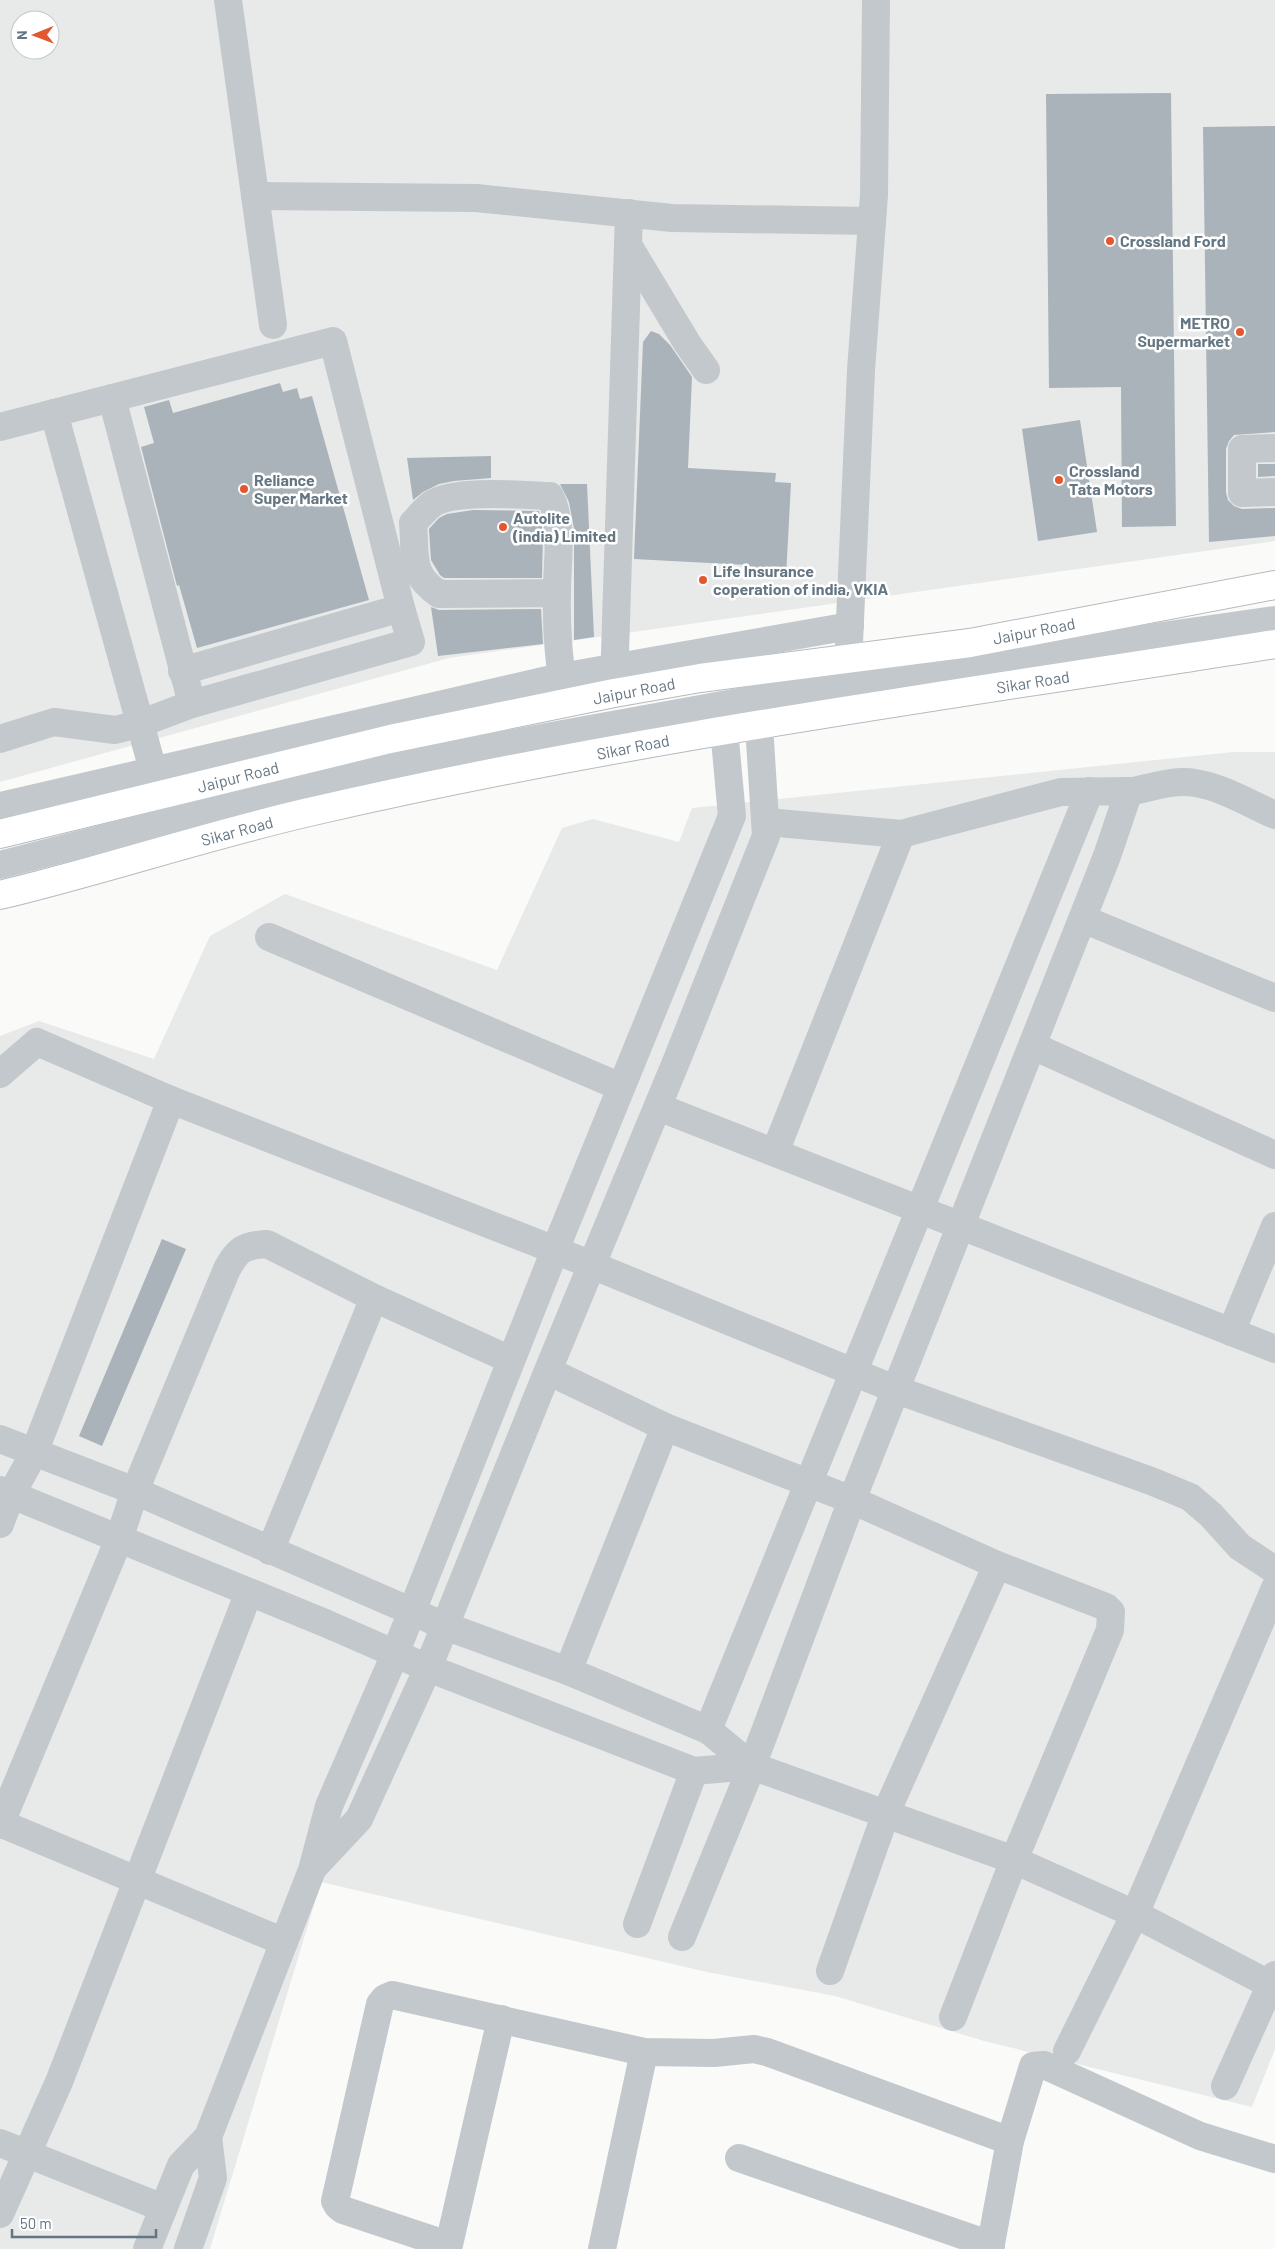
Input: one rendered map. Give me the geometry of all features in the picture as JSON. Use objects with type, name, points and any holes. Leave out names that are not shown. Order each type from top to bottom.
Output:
[{"type":"main road","name":"Jaipur Road","points":[[0,834],[156,783],[390,739],[614,693],[700,678],[970,643],[1275,584]]},
{"type":"main road","name":"Sikar Road","points":[[0,895],[308,812],[724,729],[1275,644]]},
{"type":"street","points":[[228,0],[274,325]]},
{"type":"street","points":[[848,659],[861,370],[872,221],[876,0]]},
{"type":"street","points":[[255,196],[476,198],[672,218],[872,221]]},
{"type":"street","points":[[614,693],[629,214]]},
{"type":"street","points":[[628,245],[706,370]]},
{"type":"street","points":[[0,427],[333,341],[411,642],[192,704],[139,724],[115,730],[54,722],[0,739]]},
{"type":"street","points":[[112,398],[192,704]]},
{"type":"street","points":[[54,413],[156,783]]},
{"type":"street","points":[[1275,448],[1242,449],[1241,459],[1242,493],[1275,492]]},
{"type":"street","points":[[556,593],[439,594],[424,584],[416,567],[413,524],[432,504],[447,498],[465,495],[550,496],[556,508],[559,530],[556,593],[561,677],[565,704]]},
{"type":"street","points":[[182,671],[401,608]]},
{"type":"street","points":[[0,865],[366,771],[480,748],[882,676],[1275,620]]},
{"type":"street","points":[[0,806],[156,783],[561,677],[614,666],[850,626]]},
{"type":"street","points":[[312,1870],[359,1819],[428,1668],[548,1371],[658,1107],[766,836],[767,822],[759,725]]},
{"type":"street","points":[[147,2249],[181,2165],[208,2136],[312,1870],[329,1806],[395,1654],[555,1250],[732,816],[724,729]]},
{"type":"street","points":[[767,822],[901,834],[1061,792],[1129,792],[1174,783],[1194,782],[1214,788],[1275,814]]},
{"type":"street","points":[[708,1730],[1090,791]]},
{"type":"street","points":[[682,1936],[752,1766],[852,1500],[1083,919],[1129,792]]},
{"type":"street","points":[[775,1152],[901,834]]},
{"type":"street","points":[[1083,919],[1275,998]]},
{"type":"street","points":[[269,937],[621,1087]]},
{"type":"street","points":[[0,1074],[37,1042],[171,1100],[555,1250],[897,1390],[1151,1481],[1190,1497],[1211,1514],[1240,1547],[1275,1570]]},
{"type":"street","points":[[1033,1046],[1275,1155]]},
{"type":"street","points":[[0,1524],[6,1493],[34,1453],[171,1100]]},
{"type":"street","points":[[658,1107],[775,1152],[919,1211],[1275,1349]]},
{"type":"street","points":[[1231,1332],[1275,1226]]},
{"type":"street","points":[[284,1942],[0,1824],[119,1539],[135,1491],[227,1269],[236,1252],[249,1245],[266,1244],[374,1298],[511,1360]]},
{"type":"street","points":[[270,1551],[374,1298]]},
{"type":"street","points":[[548,1371],[665,1427],[809,1482],[997,1565],[1106,1607],[1111,1612],[1110,1630],[1014,1860],[953,2017]]},
{"type":"street","points":[[568,1672],[665,1427]]},
{"type":"street","points":[[0,1439],[135,1491],[445,1626],[568,1672],[708,1730],[752,1766],[1014,1860],[1135,1914],[1274,1982],[1226,2086]]},
{"type":"street","points":[[6,1493],[249,1592],[428,1668],[694,1771],[752,1766]]},
{"type":"street","points":[[830,1971],[886,1813],[997,1565]]},
{"type":"street","points":[[1067,2051],[1135,1914],[1275,1588]]},
{"type":"street","points":[[0,2214],[59,2082],[249,1592]]},
{"type":"street","points":[[638,1924],[694,1771]]},
{"type":"street","points":[[501,2019],[448,2247],[343,2210],[338,2206],[334,2195],[380,2004],[385,1998],[397,1995],[501,2019],[644,2052],[714,2052],[754,2049],[767,2052],[1010,2141]]},
{"type":"street","points":[[602,2249],[644,2052]]},
{"type":"street","points":[[739,2158],[990,2247],[1010,2141],[1030,2072],[1033,2066],[1038,2064],[1194,2133],[1275,2159]]},
{"type":"street","points":[[188,2249],[213,2178],[208,2136]]},
{"type":"street","points":[[0,2143],[164,2208]]},
{"type":"shaded area","points":[[0,0],[1275,0],[1275,541],[449,658],[0,782]]},
{"type":"shaded area","points":[[1233,752],[1275,752],[1275,2049],[1252,2107],[984,2041],[835,1996],[707,1972],[321,1882],[210,2249],[0,2249],[0,1036],[39,1021],[154,1059],[210,936],[285,894],[497,970],[562,828],[593,819],[679,842],[692,808]]},
{"type":"building","name":"Crossland Ford","points":[[1171,93],[1176,526],[1122,527],[1121,387],[1049,388],[1046,94]]},
{"type":"building","name":"METRO Supermarket","points":[[1275,126],[1275,432],[1234,435],[1229,441],[1226,449],[1226,493],[1228,500],[1234,506],[1242,509],[1275,508],[1275,536],[1209,542],[1203,127]]},
{"type":"building","points":[[651,331],[659,334],[670,345],[692,377],[688,468],[776,473],[775,482],[791,483],[786,577],[747,575],[747,565],[634,559],[643,342]]},
{"type":"building","name":"Reliance Super Market","points":[[280,383],[283,392],[297,388],[300,399],[312,396],[369,600],[197,648],[179,585],[177,586],[141,447],[154,443],[144,407],[169,400],[173,413]]},
{"type":"building","name":"Crossland Tata Motors","points":[[1080,420],[1097,532],[1038,541],[1022,429]]},
{"type":"building","points":[[491,456],[491,478],[439,484],[423,492],[413,500],[407,458]]},
{"type":"building","points":[[1258,464],[1275,464],[1275,476],[1258,477]]},
{"type":"building","points":[[560,484],[587,484],[594,637],[574,640],[574,529],[569,502]]},
{"type":"building","points":[[473,510],[539,511],[543,532],[542,578],[444,578],[440,575],[431,560],[429,529],[439,518],[447,514]]},
{"type":"building","points":[[431,607],[439,610],[541,609],[543,644],[438,656]]},
{"type":"building","points":[[162,1239],[186,1249],[102,1446],[79,1436]]},
{"type":"place","name":"Crossland Ford","points":[[1110,241]]},
{"type":"place","name":"METRO Supermarket","points":[[1240,332]]},
{"type":"place","name":"Crossland Tata Motors","points":[[1059,480]]},
{"type":"place","name":"Reliance Super Market","points":[[244,489]]},
{"type":"place","name":"Autolite (india) Limited","points":[[503,527]]},
{"type":"place","name":"Life Insurance coperation of india, VKIA","points":[[703,580]]}]
